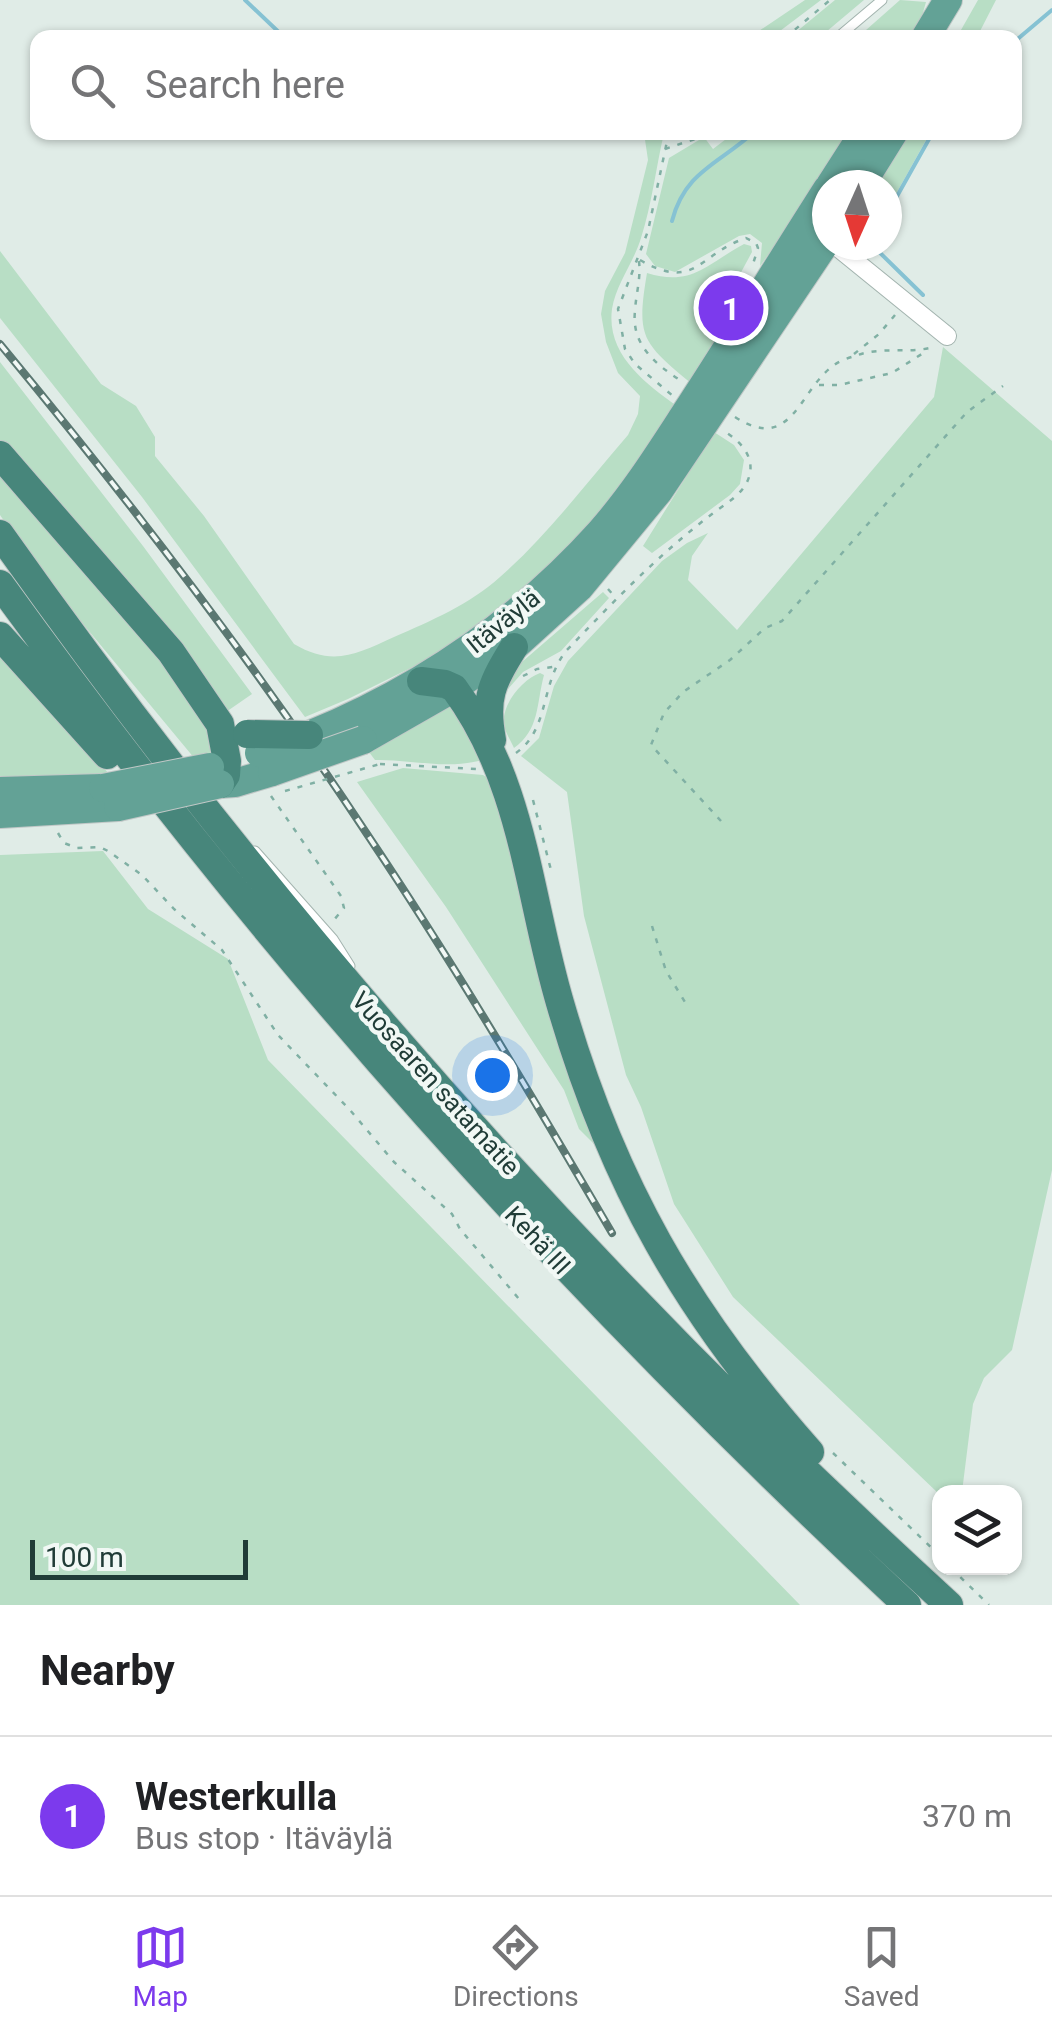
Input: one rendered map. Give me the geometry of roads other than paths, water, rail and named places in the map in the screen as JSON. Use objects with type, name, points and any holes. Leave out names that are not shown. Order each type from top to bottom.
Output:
[{"type":"highway","points":[[0,455],[172,652],[220,724],[266,769],[309,735]]},
{"type":"highway","name":"Vuosaaren satamatie","points":[[0,534],[186,786],[392,1037],[618,1284],[916,1594]]},
{"type":"highway","points":[[0,584],[162,801]]},
{"type":"highway","points":[[0,636],[113,762],[162,801]]},
{"type":"highway","points":[[514,647],[488,695],[487,715],[516,812],[555,983],[602,1128],[634,1202],[718,1341],[832,1476],[905,1548],[916,1594]]},
{"type":"highway","points":[[420,681],[454,688],[500,758]]},
{"type":"highway","points":[[219,771],[220,724]]},
{"type":"highway","name":"Kehä III","points":[[162,801],[286,955],[486,1184],[673,1380],[916,1594],[949,1605]]},
{"type":"main road","points":[[930,30],[948,0]]},
{"type":"main road","points":[[950,30],[966,0]]},
{"type":"main road","name":"Itäväylä","points":[[839,170],[859,140]]},
{"type":"main road","points":[[871,170],[889,140]]},
{"type":"main road","name":"Itäväylä","points":[[309,735],[356,730],[483,640],[565,569],[642,478],[812,245]]},
{"type":"main road","name":"Itäväylä","points":[[0,814],[110,797],[219,771],[266,769],[454,688],[514,647],[579,588],[629,530],[696,437],[812,246]]},
{"type":"main road","name":"Itäväylä","points":[[0,791],[110,797]]},
{"type":"street","points":[[853,260],[948,336]]},
{"type":"lane","points":[[846,30],[882,0]]},
{"type":"waterway","points":[[245,0],[277,30]]},
{"type":"waterway","points":[[1022,35],[1052,10]]},
{"type":"waterway","points":[[672,221],[694,179],[745,140]]},
{"type":"waterway","points":[[902,187],[929,140]]},
{"type":"waterway","points":[[887,260],[923,295]]},
{"type":"railway","points":[[0,344],[190,584],[281,708],[462,982],[612,1233]]},
{"type":"place","name":"Westerkulla","points":[[731,308]]}]
